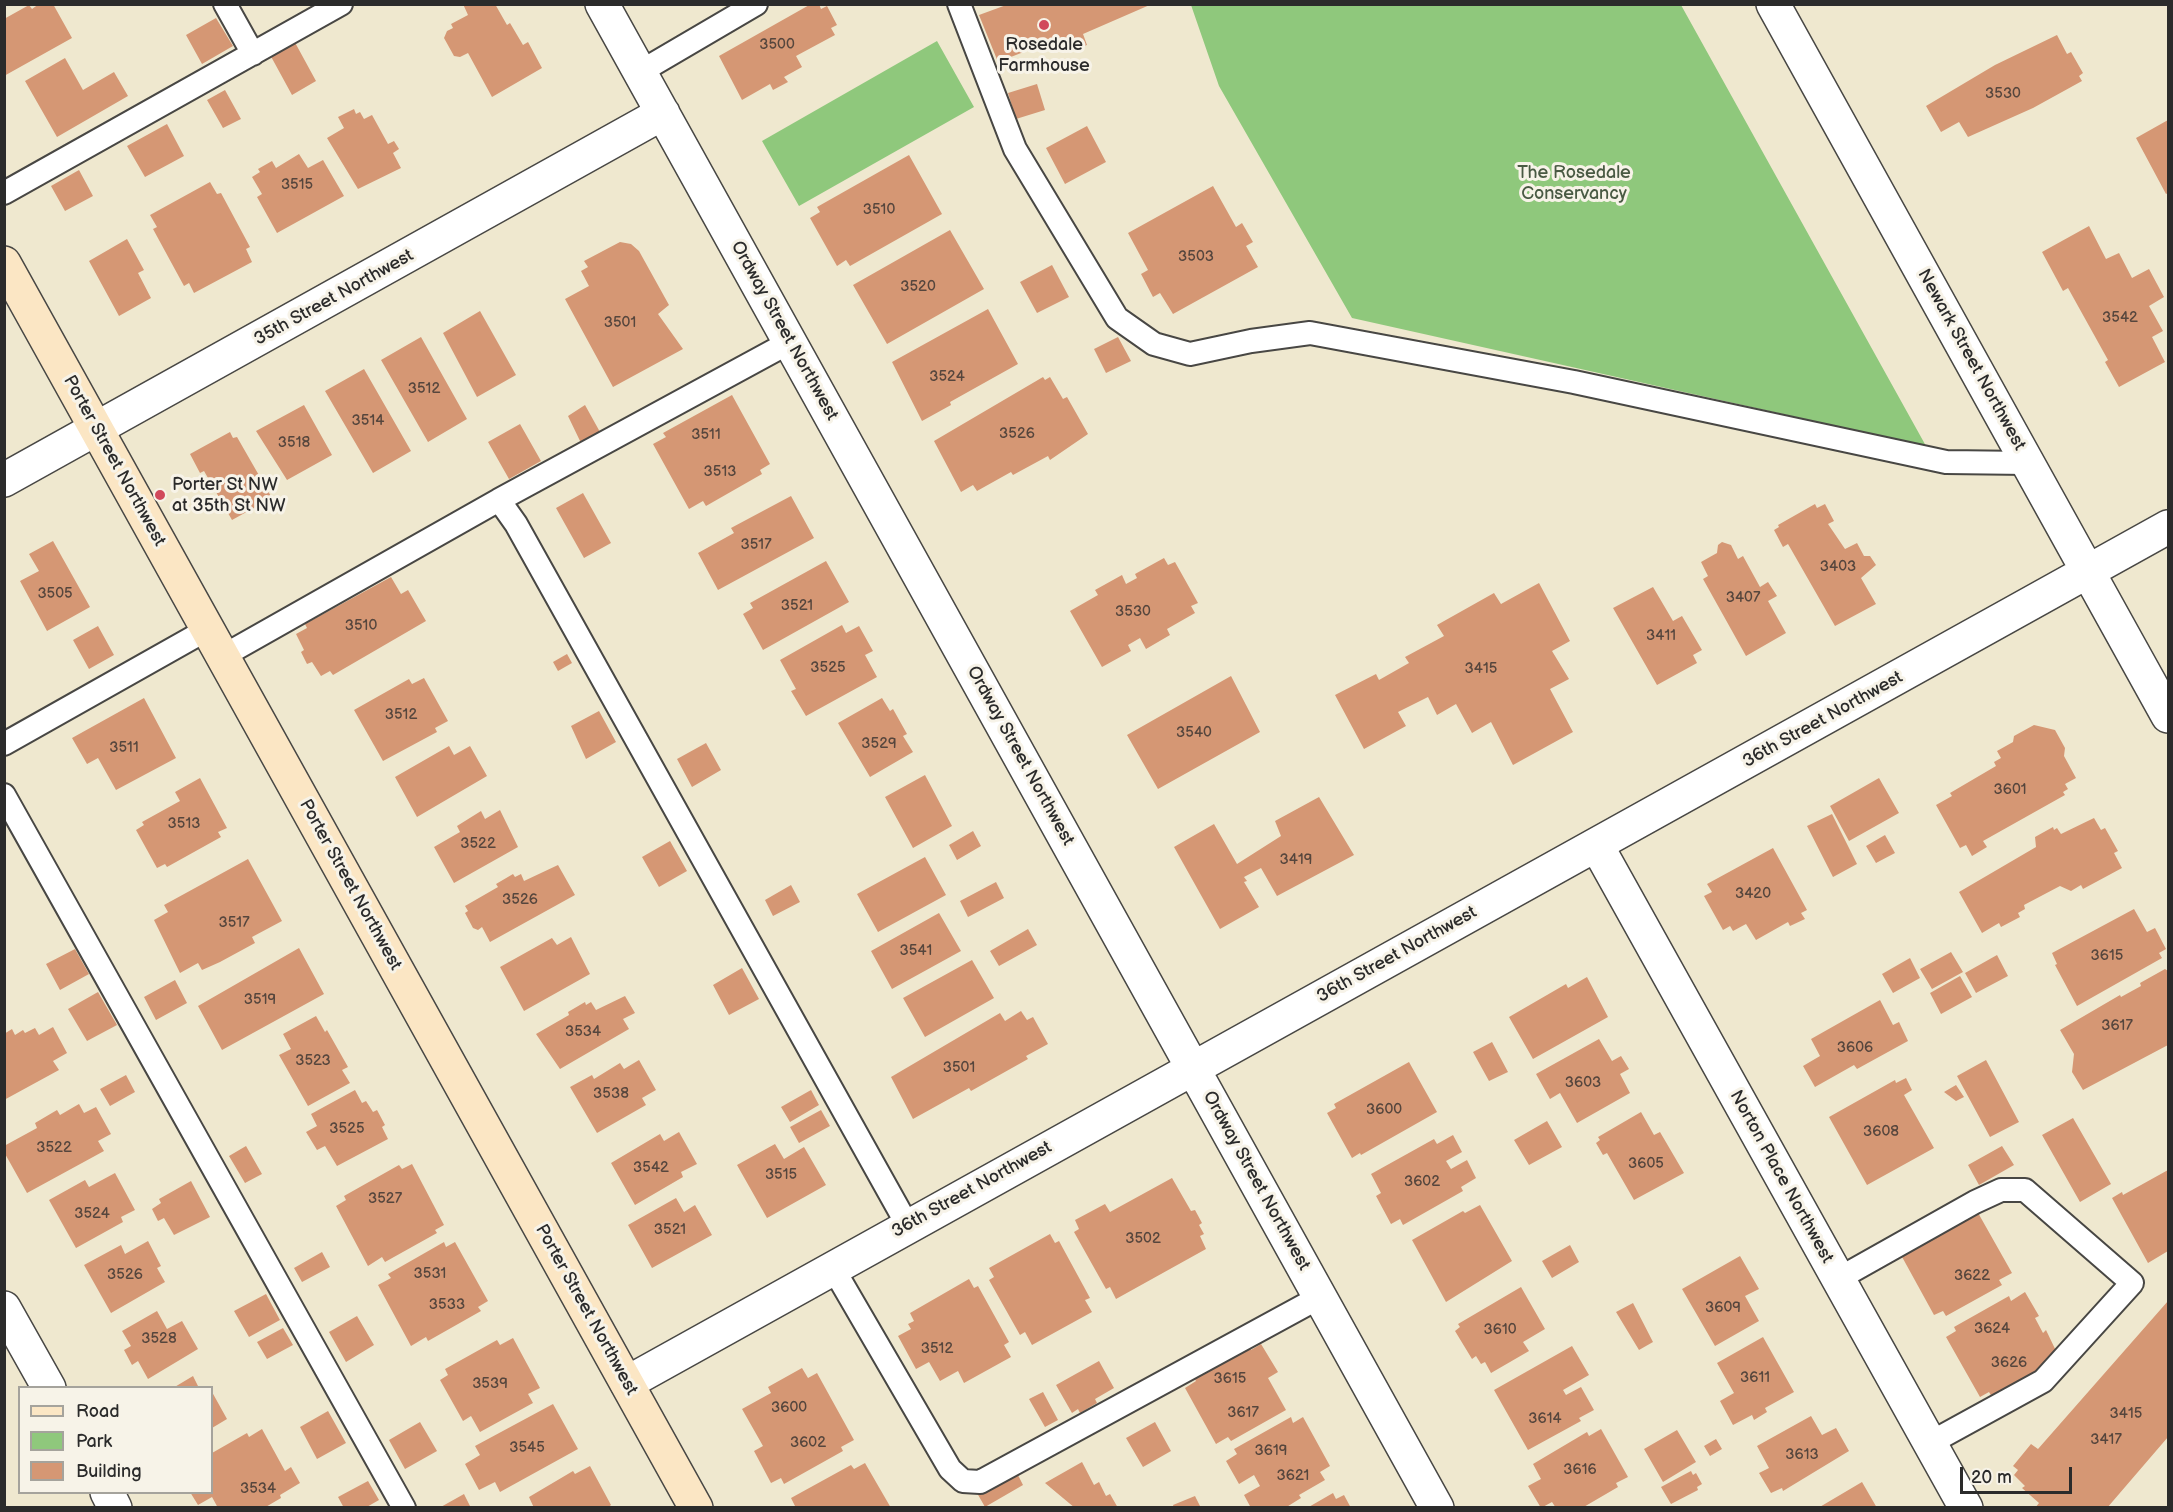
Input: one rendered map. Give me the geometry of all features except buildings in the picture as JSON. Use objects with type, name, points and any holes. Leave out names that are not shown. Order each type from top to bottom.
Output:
[{"type":"street","name":"Ordway Street Northwest","points":[[602,4],[1437,1508]]},
{"type":"street","name":"Newark Street Northwest","points":[[1773,4],[2169,716]]},
{"type":"street","name":"35th Street Northwest","points":[[4,480],[663,113]]},
{"type":"street","name":"Porter Street Northwest","points":[[4,263],[696,1508]]},
{"type":"street","name":"36th Street Northwest","points":[[627,1383],[1192,1067],[1597,846],[2169,527]]},
{"type":"street","name":"Norton Place Northwest","points":[[1597,846],[1966,1508]]},
{"type":"street","points":[[4,1308],[48,1386]]},
{"type":"street","points":[[108,1494],[115,1508]]},
{"type":"lane","points":[[225,4],[253,54]]},
{"type":"lane","points":[[4,193],[341,4]]},
{"type":"lane","points":[[640,72],[756,4]]},
{"type":"lane","points":[[959,4],[1015,149],[1117,318],[1154,344],[1190,354],[1251,341],[1310,333],[1574,382],[1946,462],[2028,463]]},
{"type":"lane","points":[[4,744],[215,642],[499,500],[790,342]]},
{"type":"lane","points":[[499,500],[516,524],[908,1226]]},
{"type":"lane","points":[[4,795],[404,1508]]},
{"type":"lane","points":[[1838,1279],[1975,1202],[2001,1190],[2025,1190],[2132,1283],[2043,1381],[1930,1443]]},
{"type":"lane","points":[[833,1268],[950,1469],[963,1481],[980,1482],[1320,1297]]},
{"type":"green space","name":"The Rosedale Conservancy","points":[[1191,5],[1681,5],[1926,446],[1352,318],[1219,86]]},
{"type":"green space","points":[[937,41],[974,107],[799,206],[762,141]]},
{"type":"place","name":"Rosedale Farmhouse","points":[[1044,25]]},
{"type":"place","name":"Porter St NW at 35th St NW","points":[[160,495]]}]
